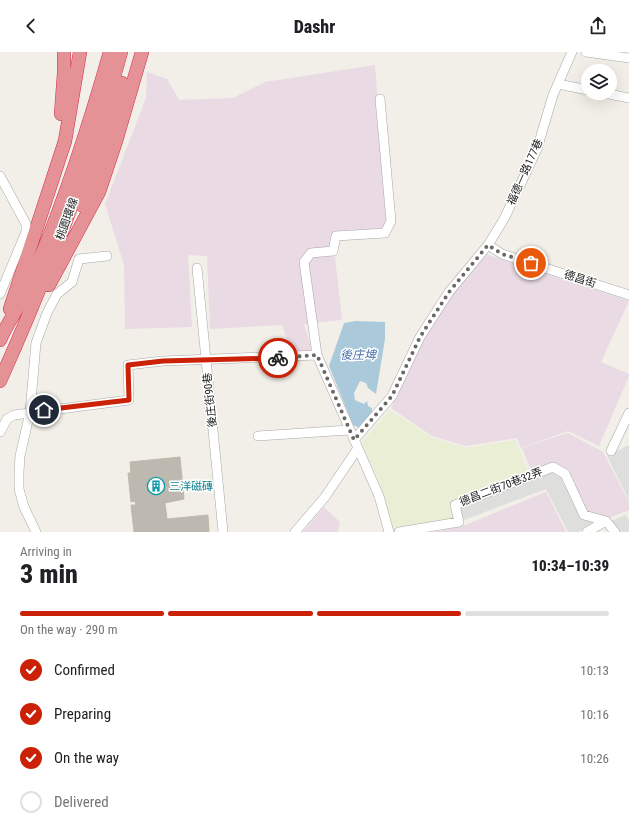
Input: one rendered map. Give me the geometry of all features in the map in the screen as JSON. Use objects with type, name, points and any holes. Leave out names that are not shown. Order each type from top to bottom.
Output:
[{"type":"highway","points":[[43,208],[60,119],[64,73],[64,52]]},
{"type":"highway","points":[[1,338],[65,141],[80,52]]},
{"type":"highway","name":"桃園環線","points":[[1,338],[26,293],[46,243],[69,181],[110,52]]},
{"type":"highway","name":"桃園環線","points":[[0,381],[26,323],[94,142],[121,52]]},
{"type":"highway","points":[[67,250],[99,163],[130,52]]},
{"type":"highway","points":[[26,323],[99,192],[116,141],[142,52]]},
{"type":"street","name":"福德一路177巷","points":[[295,532],[325,497],[356,444],[392,396],[420,337],[449,292],[488,245],[504,219],[537,149],[558,84],[572,52]]},
{"type":"street","points":[[586,52],[629,58]]},
{"type":"street","points":[[558,84],[581,89]]},
{"type":"street","points":[[617,96],[629,98]]},
{"type":"street","points":[[380,99],[391,221],[385,232],[336,236],[333,251],[311,253],[304,262],[317,355],[379,496],[389,532]]},
{"type":"street","points":[[0,176],[26,224],[26,232],[0,294]]},
{"type":"street","name":"德昌街","points":[[488,245],[502,254],[629,296]]},
{"type":"street","points":[[36,532],[24,507],[19,489],[20,456],[30,412],[36,343],[47,313],[58,294],[72,282],[79,259],[107,256]]},
{"type":"street","name":"後庄街90巷","points":[[197,268],[223,532]]},
{"type":"street","points":[[0,432],[7,419],[14,415],[129,400],[128,365],[163,361],[206,361],[317,355]]},
{"type":"street","points":[[611,451],[628,419]]},
{"type":"street","points":[[258,436],[349,430]]},
{"type":"street","name":"德昌二街70巷32弄","points":[[400,532],[459,522],[455,505],[553,467],[565,474],[584,515],[606,521]]},
{"type":"street","points":[[587,532],[606,521],[615,532]]},
{"type":"shaded area","points":[[375,65],[386,209],[386,227],[333,238],[342,320],[304,324],[313,354],[292,354],[282,325],[210,329],[207,256],[188,255],[192,327],[125,329],[124,265],[105,204],[146,98],[147,72],[167,79],[179,100],[233,98],[265,82]]},
{"type":"shaded area","points":[[486,254],[629,301],[601,362],[629,374],[629,376],[599,446],[568,431],[521,448],[517,438],[466,446],[432,436],[391,408],[423,337],[452,293]]},
{"type":"shaded area","points":[[568,433],[603,452],[629,502],[629,510],[606,519],[586,513],[567,471],[532,472],[522,448]]},
{"type":"shaded area","points":[[629,445],[629,500],[607,456]]},
{"type":"shaded area","points":[[553,470],[564,477],[599,522],[578,532],[568,532],[546,489],[464,520],[460,508]]},
{"type":"shaded area","points":[[546,492],[566,532],[433,532],[460,527]]},
{"type":"shaded area","points":[[324,507],[340,522],[338,532],[303,532]]},
{"type":"shaded area","points":[[625,515],[629,520],[629,532],[619,532],[611,521]]},
{"type":"green space","points":[[390,410],[432,438],[466,448],[515,440],[528,472],[453,501],[455,519],[393,530],[380,483],[362,443]]},
{"type":"water","name":"後庄埤","points":[[356,321],[385,322],[385,339],[376,394],[368,388],[366,383],[360,381],[354,393],[355,400],[364,404],[367,401],[368,406],[372,408],[372,412],[360,428],[353,425],[329,366],[344,323]]},
{"type":"building","name":"三洋磁磚","points":[[180,457],[184,499],[165,503],[167,519],[208,515],[209,532],[134,532],[131,505],[136,505],[135,501],[131,502],[128,473],[131,473],[130,462]]},
{"type":"way so far","points":[[278,358],[317,355],[354,440],[376,417],[392,396],[420,337],[449,292],[470,264],[488,245],[502,254],[531,263]]},
{"type":"place","name":"三洋磁磚","points":[[156,486]]},
{"type":"route","points":[[44,410],[129,400],[128,365],[163,361],[278,358]]}]
